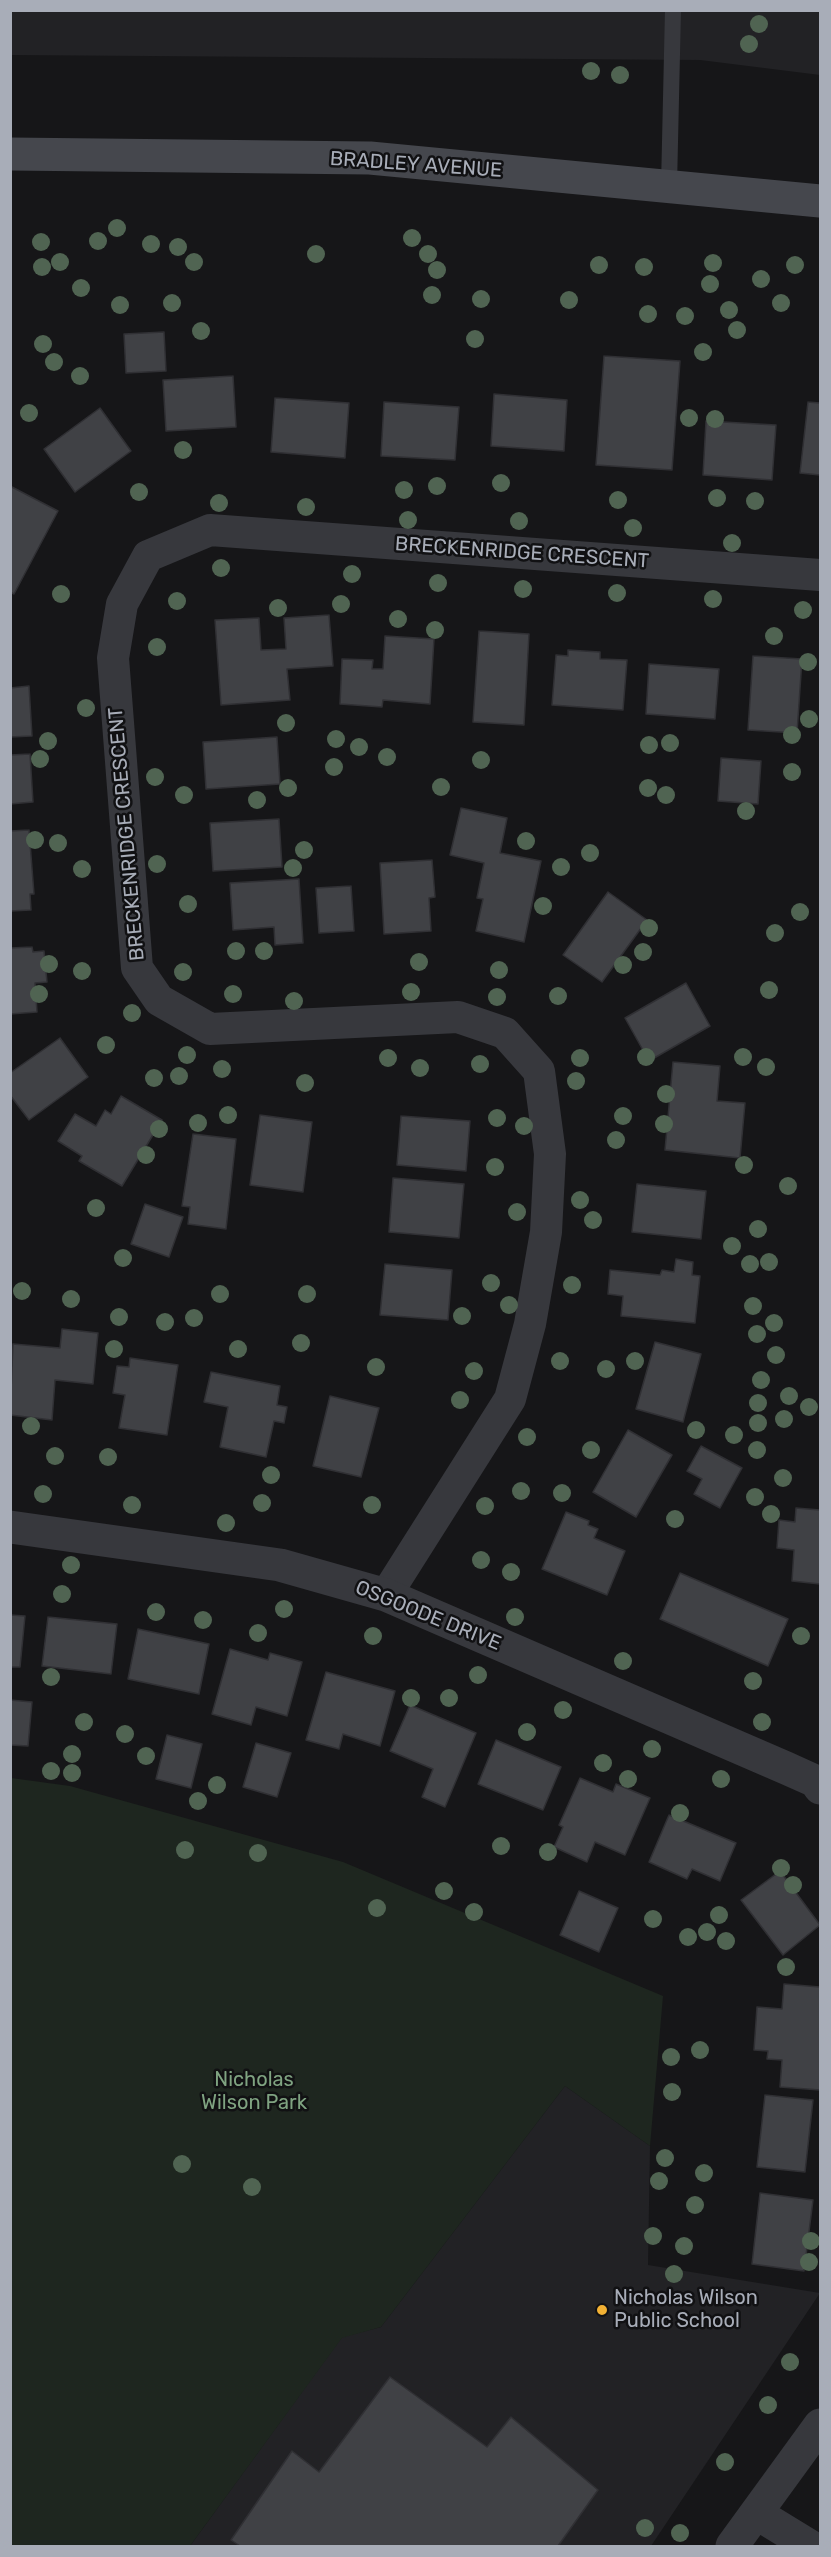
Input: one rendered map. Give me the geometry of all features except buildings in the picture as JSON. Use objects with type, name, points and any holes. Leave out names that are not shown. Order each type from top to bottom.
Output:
[{"type":"main road","name":"BRADLEY AVENUE","points":[[10,154],[370,158],[820,201]]},
{"type":"street","name":"BRECKENRIDGE CRESCENT","points":[[386,1595],[510,1399],[530,1323],[546,1232],[550,1154],[539,1071],[505,1033],[458,1017],[210,1029],[159,1000],[137,968],[113,658],[122,604],[148,556],[210,530],[820,575]]},
{"type":"street","name":"OSGOODE DRIVE","points":[[10,1527],[280,1565],[386,1595],[818,1780]]},
{"type":"street","points":[[732,2547],[820,2425]]},
{"type":"street","points":[[756,2514],[810,2547]]},
{"type":"lane","points":[[669,186],[673,10]]},
{"type":"shaded area","points":[[11,11],[820,11],[820,75],[700,60],[11,55]]},
{"type":"shaded area","name":"Nicholas Wilson Public School","points":[[565,2086],[650,2146],[648,2265],[820,2293],[651,2546],[190,2546],[342,2337],[381,2327]]},
{"type":"green space","name":"Nicholas Wilson Park","points":[[11,1778],[70,1786],[343,1862],[663,1996],[650,2146],[565,2086],[381,2327],[342,2338],[190,2546],[11,2546]]},
{"type":"place","name":"Nicholas Wilson Public School","points":[[602,2310]]}]
